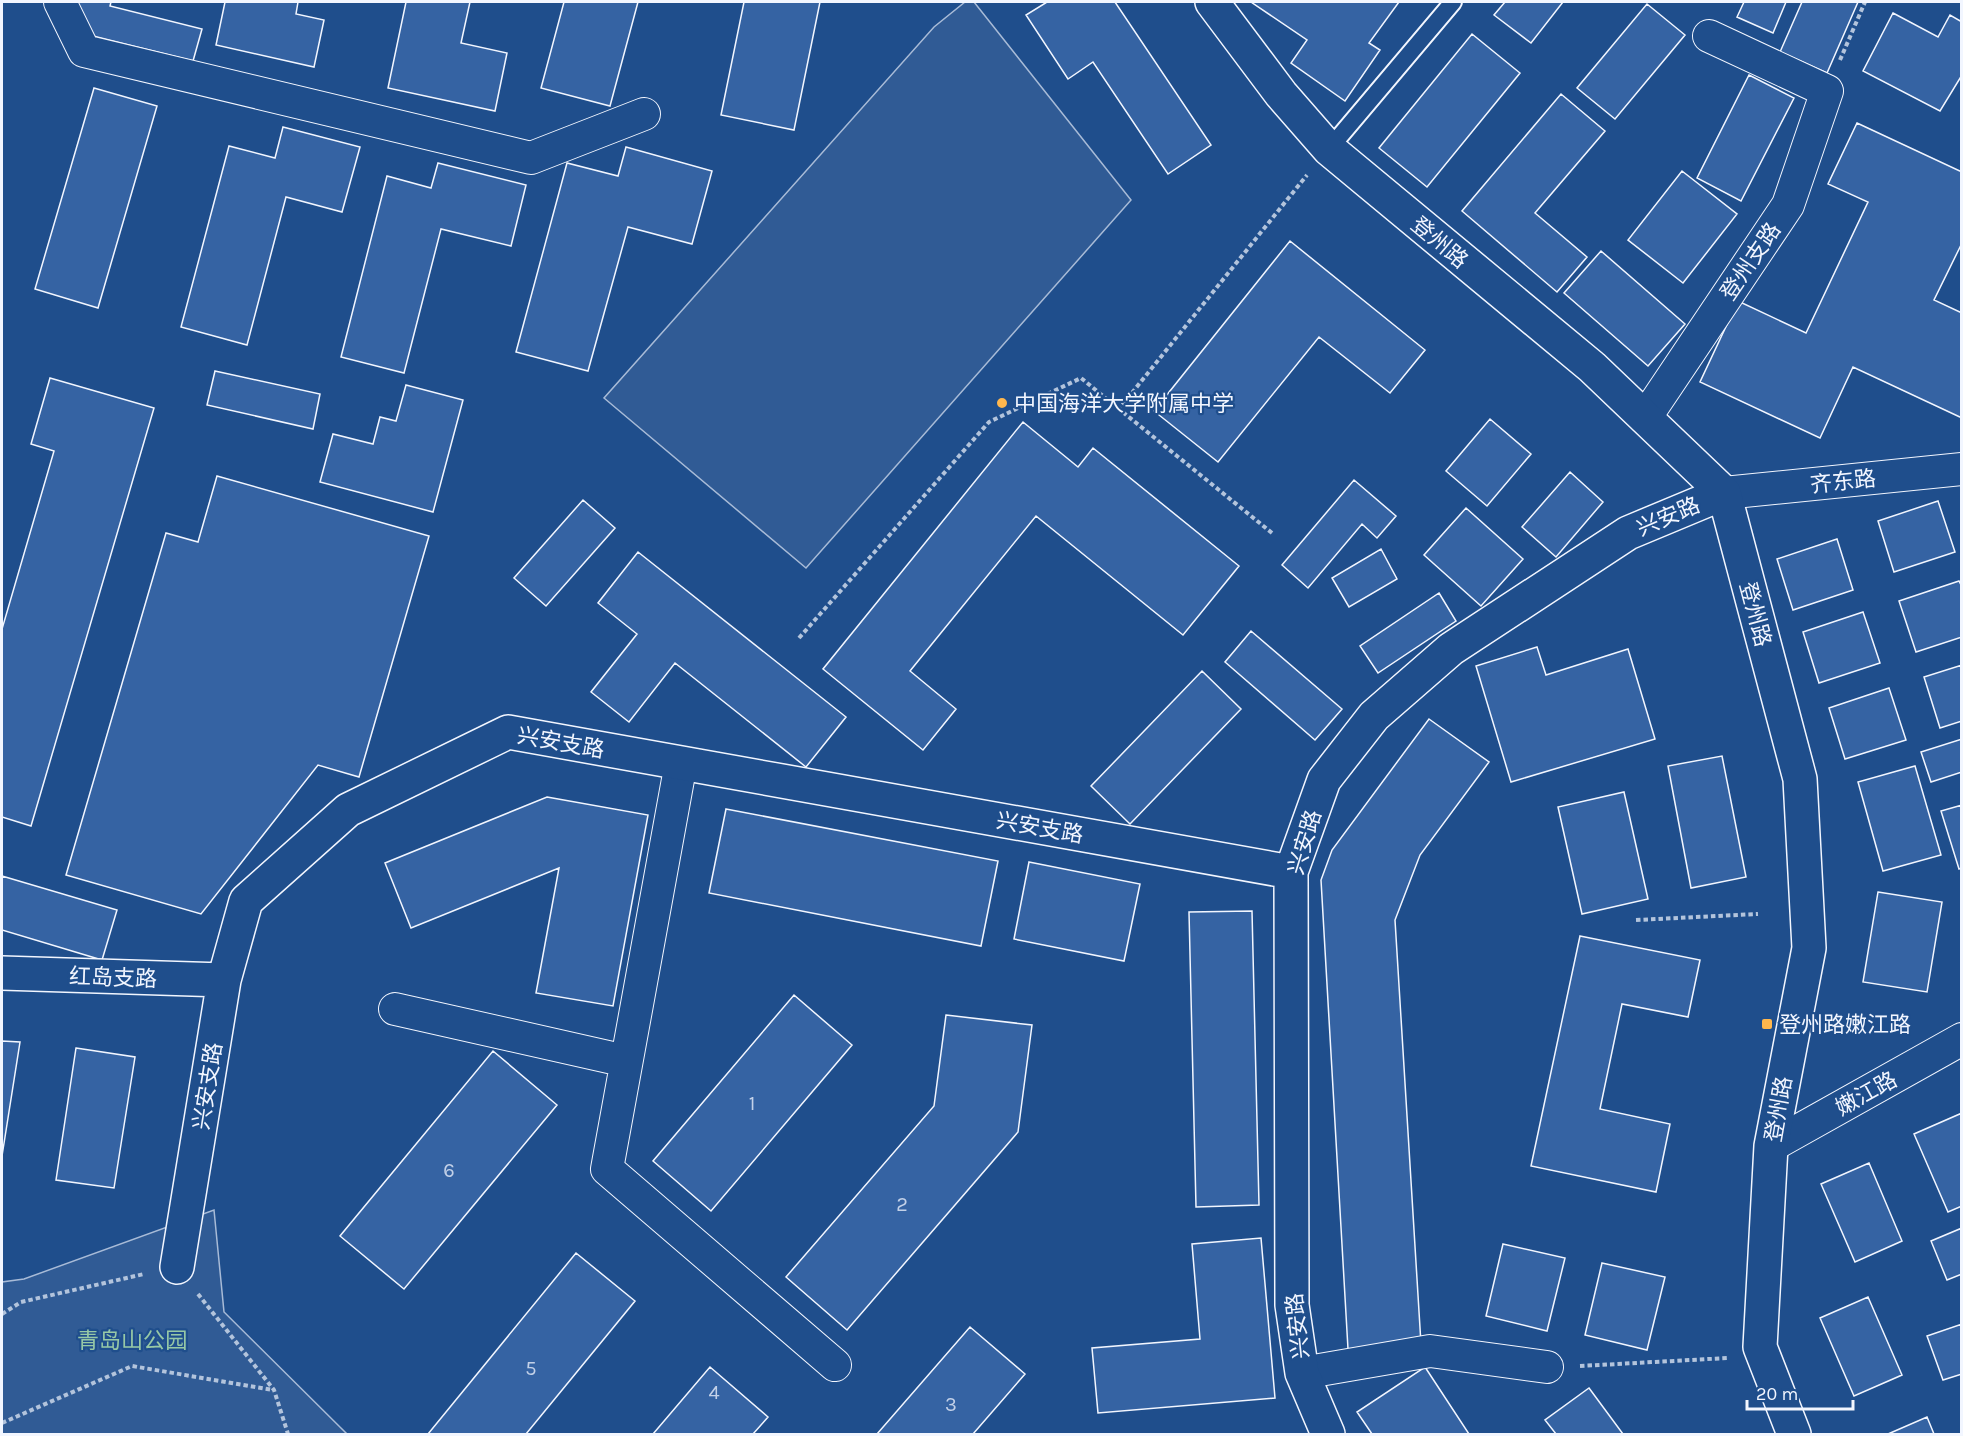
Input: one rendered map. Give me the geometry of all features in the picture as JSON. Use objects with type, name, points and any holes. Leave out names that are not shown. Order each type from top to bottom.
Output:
[{"type":"street","points":[[60,2],[84,51],[531,158],[644,114]]},
{"type":"street","name":"登州路","points":[[1212,2],[1281,94],[1329,149],[1592,367],[1724,493],[1800,779],[1809,948],[1771,1146],[1760,1347],[1794,1434]]},
{"type":"street","points":[[1709,36],[1827,92]]},
{"type":"street","name":"登州支路","points":[[1645,417],[1788,205],[1827,92]]},
{"type":"street","name":"齐东路","points":[[1724,493],[1962,469]]},
{"type":"street","name":"兴安路","points":[[1322,1433],[1302,1373],[1292,1305],[1291,872],[1324,780],[1374,716],[1451,649],[1628,533],[1724,493]]},
{"type":"street","name":"兴安支路","points":[[177,1267],[224,980],[246,901],[348,810],[508,732],[1291,872]]},
{"type":"street","points":[[681,762],[607,1169],[835,1365]]},
{"type":"street","name":"红岛支路","points":[[2,973],[224,980]]},
{"type":"street","points":[[394,1009],[626,1061]]},
{"type":"street","name":"嫩江路","points":[[1771,1146],[1962,1039]]},
{"type":"street","points":[[1302,1373],[1430,1351],[1547,1367]]},
{"type":"lane","points":[[1329,149],[1453,2]]},
{"type":"path","points":[[1827,92],[1865,2]]},
{"type":"path","points":[[1119,410],[1329,149]]},
{"type":"path","points":[[799,638],[989,422],[1081,378],[1272,532]]},
{"type":"path","points":[[1636,920],[1758,914]]},
{"type":"path","points":[[2,1314],[21,1302],[177,1267],[273,1390],[288,1434]]},
{"type":"path","points":[[1547,1367],[1732,1358]]},
{"type":"path","points":[[2,1423],[132,1366],[273,1390]]},
{"type":"shaded area","points":[[965,2],[974,2],[1131,200],[806,568],[604,398],[934,27]]},
{"type":"shaded area","name":"青岛山公园","points":[[214,1210],[224,1312],[347,1434],[2,1434],[2,1282],[24,1279]]},
{"type":"building","points":[[76,2],[111,2],[110,6],[202,29],[193,61],[93,36]]},
{"type":"building","points":[[225,2],[298,2],[296,14],[324,20],[314,67],[216,45]]},
{"type":"building","points":[[406,2],[470,2],[461,43],[507,53],[495,111],[388,88]]},
{"type":"building","points":[[564,2],[638,2],[610,106],[541,88]]},
{"type":"building","points":[[744,2],[820,2],[794,130],[721,115]]},
{"type":"building","points":[[1047,2],[1115,2],[1211,145],[1168,174],[1093,62],[1068,79],[1026,15]]},
{"type":"building","points":[[1251,2],[1399,2],[1369,43],[1380,50],[1345,101],[1291,63],[1307,40]]},
{"type":"building","points":[[1505,2],[1563,2],[1531,43],[1494,15]]},
{"type":"building","points":[[1744,2],[1786,2],[1773,33],[1737,17]]},
{"type":"building","points":[[1802,2],[1858,2],[1827,73],[1780,52]]},
{"type":"building","points":[[1647,4],[1685,35],[1615,119],[1577,88]]},
{"type":"building","points":[[1893,13],[1938,37],[1950,15],[1962,22],[1962,75],[1940,111],[1863,71]]},
{"type":"building","points":[[1472,34],[1520,73],[1427,187],[1379,148]]},
{"type":"building","points":[[1749,75],[1794,98],[1741,201],[1697,178]]},
{"type":"building","points":[[94,88],[157,106],[98,308],[35,289]]},
{"type":"building","points":[[1561,94],[1605,131],[1535,213],[1587,257],[1557,292],[1462,211]]},
{"type":"building","points":[[1857,123],[1962,172],[1962,243],[1934,300],[1962,313],[1962,418],[1853,367],[1820,438],[1700,382],[1738,301],[1806,333],[1868,202],[1828,184]]},
{"type":"building","points":[[283,127],[360,147],[342,212],[286,197],[247,345],[181,327],[229,146],[275,158]]},
{"type":"building","points":[[626,147],[712,171],[692,244],[628,227],[588,371],[516,352],[567,163],[618,176]]},
{"type":"building","points":[[438,163],[526,185],[511,246],[441,229],[404,373],[341,357],[387,176],[431,188]]},
{"type":"building","points":[[1682,171],[1737,214],[1683,283],[1628,240]]},
{"type":"building","points":[[1290,241],[1425,350],[1390,393],[1319,337],[1218,462],[1154,411]]},
{"type":"building","points":[[1601,251],[1685,324],[1648,366],[1564,293]]},
{"type":"building","points":[[215,371],[320,394],[313,429],[207,405]]},
{"type":"building","points":[[50,378],[154,408],[31,826],[2,817],[2,629],[54,451],[31,444]]},
{"type":"building","points":[[406,385],[463,400],[433,512],[320,482],[333,434],[373,444],[380,417],[396,421]]},
{"type":"building","points":[[1490,419],[1531,454],[1487,506],[1446,471]]},
{"type":"building","points":[[1023,422],[1078,467],[1093,448],[1239,566],[1183,635],[1036,516],[910,671],[956,709],[923,750],[823,669]]},
{"type":"building","points":[[1570,472],[1603,502],[1556,557],[1522,527]]},
{"type":"building","points":[[217,476],[429,536],[359,777],[318,765],[201,914],[66,875],[166,533],[198,542]]},
{"type":"building","points":[[1354,480],[1396,516],[1377,538],[1362,524],[1308,588],[1282,565]]},
{"type":"building","points":[[583,500],[615,528],[546,606],[514,578]]},
{"type":"building","points":[[1938,501],[1955,552],[1894,572],[1878,521]]},
{"type":"building","points":[[1466,508],[1523,559],[1481,606],[1424,555]]},
{"type":"building","points":[[1837,539],[1853,590],[1793,610],[1777,559]]},
{"type":"building","points":[[1381,549],[1397,579],[1349,607],[1332,578]]},
{"type":"building","points":[[638,552],[846,717],[806,767],[675,663],[629,722],[591,692],[637,634],[598,603]]},
{"type":"building","points":[[1959,581],[1962,587],[1962,637],[1916,652],[1899,601]]},
{"type":"building","points":[[1439,593],[1456,621],[1378,673],[1360,646]]},
{"type":"building","points":[[1863,612],[1880,663],[1819,683],[1803,632]]},
{"type":"building","points":[[1251,631],[1342,709],[1315,740],[1225,662]]},
{"type":"building","points":[[1537,647],[1546,675],[1628,649],[1655,739],[1511,782],[1476,666]]},
{"type":"building","points":[[1962,665],[1962,721],[1940,728],[1924,677]]},
{"type":"building","points":[[1202,671],[1241,709],[1130,824],[1091,786]]},
{"type":"building","points":[[1889,688],[1906,740],[1845,759],[1829,708]]},
{"type":"building","points":[[1429,719],[1489,762],[1420,855],[1395,920],[1421,1344],[1348,1349],[1321,880],[1332,850]]},
{"type":"building","points":[[1962,739],[1962,772],[1931,782],[1921,752]]},
{"type":"building","points":[[1722,756],[1746,877],[1691,888],[1668,766]]},
{"type":"building","points":[[1915,766],[1941,855],[1883,871],[1858,782]]},
{"type":"building","points":[[1624,792],[1648,899],[1582,914],[1558,807]]},
{"type":"building","points":[[547,797],[648,815],[613,1006],[536,993],[559,868],[411,928],[385,863]]},
{"type":"building","points":[[1962,805],[1962,868],[1959,869],[1941,811]]},
{"type":"building","points":[[726,809],[998,861],[981,946],[709,893]]},
{"type":"building","points":[[1029,862],[1140,884],[1124,961],[1014,939]]},
{"type":"building","points":[[2,876],[117,910],[102,960],[2,930]]},
{"type":"building","points":[[1878,892],[1942,902],[1927,992],[1863,982]]},
{"type":"building","points":[[1252,911],[1259,1205],[1196,1207],[1189,912]]},
{"type":"building","points":[[1580,936],[1700,960],[1688,1017],[1622,1004],[1600,1109],[1670,1124],[1656,1192],[1531,1166]]},
{"type":"building","points":[[794,995],[852,1045],[711,1211],[653,1161]]},
{"type":"building","points":[[946,1015],[1032,1025],[1018,1132],[847,1330],[786,1277],[934,1106]]},
{"type":"building","points":[[2,1041],[20,1042],[2,1156]]},
{"type":"building","points":[[76,1048],[135,1057],[114,1188],[56,1180]]},
{"type":"building","points":[[493,1051],[557,1105],[404,1289],[340,1236]]},
{"type":"building","points":[[1962,1113],[1962,1206],[1948,1212],[1914,1134]]},
{"type":"building","points":[[1869,1163],[1902,1241],[1855,1262],[1821,1184]]},
{"type":"building","points":[[1962,1228],[1962,1274],[1947,1280],[1931,1241]]},
{"type":"building","points":[[1261,1238],[1275,1398],[1098,1413],[1092,1348],[1200,1339],[1192,1244]]},
{"type":"building","points":[[1503,1244],[1565,1258],[1547,1331],[1486,1316]]},
{"type":"building","points":[[576,1253],[635,1301],[526,1434],[428,1434]]},
{"type":"building","points":[[1602,1263],[1665,1277],[1647,1350],[1585,1335]]},
{"type":"building","points":[[1868,1297],[1902,1375],[1854,1396],[1820,1318]]},
{"type":"building","points":[[1962,1324],[1962,1374],[1943,1380],[1927,1336]]},
{"type":"building","points":[[970,1327],[1025,1374],[973,1434],[877,1434]]},
{"type":"building","points":[[710,1367],[768,1417],[753,1434],[653,1434]]},
{"type":"building","points":[[1425,1367],[1469,1434],[1372,1434],[1357,1412]]},
{"type":"building","points":[[1589,1388],[1623,1434],[1556,1434],[1545,1420]]},
{"type":"building","points":[[1927,1417],[1934,1434],[1888,1434]]},
{"type":"place","name":"中国海洋大学附属中学","points":[[1002,403]]},
{"type":"place","name":"登州路嫩江路","points":[[1767,1024]]}]
